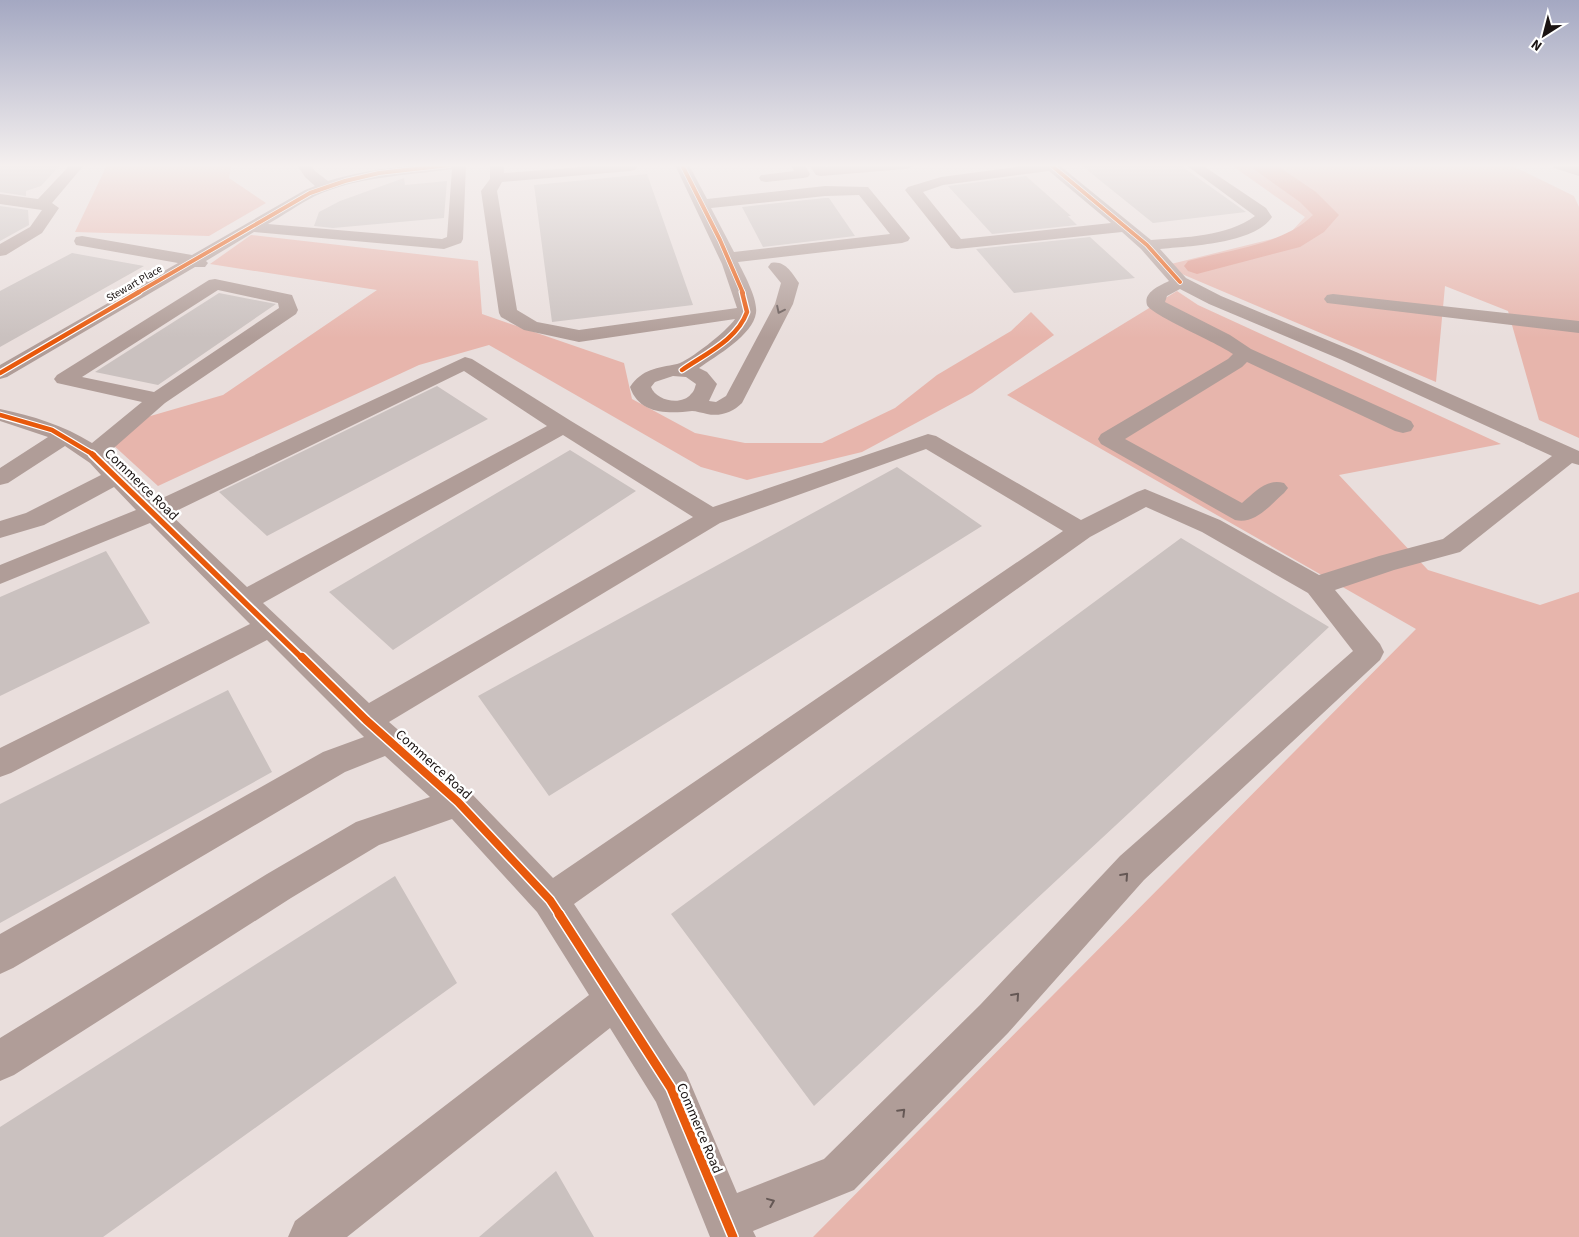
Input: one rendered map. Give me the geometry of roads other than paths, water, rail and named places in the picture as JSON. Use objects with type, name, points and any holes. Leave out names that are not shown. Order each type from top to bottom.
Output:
[{"type":"street","points":[[0,251],[36,230],[41,223]]},
{"type":"street","name":"Stewart Place","points":[[0,373],[257,223]]},
{"type":"street","points":[[250,227],[444,244],[455,238],[456,223]]},
{"type":"street","points":[[494,223],[508,314],[531,326],[579,336],[747,312]]},
{"type":"street","points":[[682,370],[729,337],[741,323],[747,312],[746,302],[731,265],[710,223]]},
{"type":"street","points":[[731,265],[761,254],[902,238],[890,223]]},
{"type":"street","points":[[940,223],[958,244],[1124,227]]},
{"type":"street","points":[[1119,223],[1147,245],[1180,282],[1215,300],[1349,356],[1574,457],[1451,546],[1388,562],[1317,586]]},
{"type":"street","points":[[1147,245],[1202,240],[1243,230],[1258,223]]},
{"type":"street","points":[[82,241],[193,260],[211,270],[215,284]]},
{"type":"street","points":[[731,265],[777,267],[906,253]]},
{"type":"street","points":[[693,402],[704,409],[718,409],[729,406],[735,399],[784,304],[790,283],[777,267]]},
{"type":"street","points":[[1180,282],[1161,292],[1156,298],[1156,304],[1167,312],[1234,344],[1244,353],[1403,426]]},
{"type":"street","points":[[93,454],[158,399],[289,310],[286,299],[215,284],[64,379],[158,399]]},
{"type":"street","points":[[1333,298],[1579,327]]},
{"type":"street","points":[[1244,353],[1235,363],[1109,439],[1244,514],[1276,488]]},
{"type":"street","points":[[0,575],[153,512],[465,363],[711,517]]},
{"type":"street","points":[[682,370],[698,374],[707,384],[706,392],[702,397],[693,402],[674,407],[651,403],[641,393],[640,388],[643,382],[649,377],[659,372],[682,370]]},
{"type":"street","name":"Commerce Road","points":[[0,415],[33,423],[65,436],[93,454],[378,730],[458,802],[550,900],[671,1088],[729,1229]]},
{"type":"street","points":[[244,601],[563,426]]},
{"type":"street","points":[[0,478],[65,436]]},
{"type":"street","points":[[0,955],[334,762],[378,730],[711,517],[928,441],[1081,532]]},
{"type":"street","points":[[0,530],[35,519],[117,476]]},
{"type":"street","points":[[550,900],[1081,532],[1145,497],[1211,526],[1317,586],[1370,652],[1132,868],[994,1020],[839,1175],[729,1229]]},
{"type":"street","points":[[0,763],[270,626]]},
{"type":"street","points":[[0,1061],[279,886],[368,833],[458,802]]},
{"type":"street","points":[[311,1237],[614,1000]]},
{"type":"waterway","points":[[1197,266],[1291,242],[1319,223]]}]
